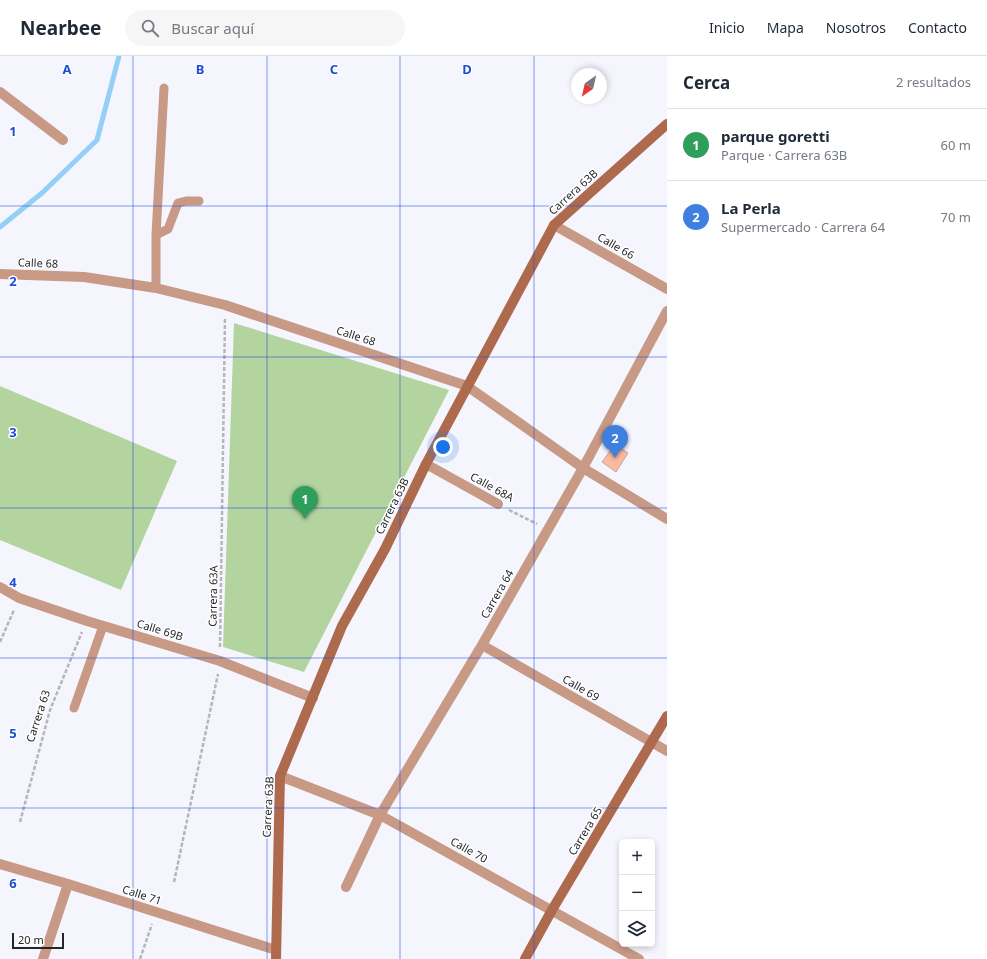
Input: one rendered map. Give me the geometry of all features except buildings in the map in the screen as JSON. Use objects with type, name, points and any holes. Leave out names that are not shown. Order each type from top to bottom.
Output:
[{"type":"main road","name":"Carrera 63B","points":[[276,955],[280,776],[342,626],[385,549],[426,464],[554,225],[667,124]]},
{"type":"main road","name":"Carrera 65","points":[[525,959],[552,910],[667,716]]},
{"type":"street","points":[[0,92],[63,140]]},
{"type":"street","name":"Calle 66","points":[[554,225],[667,289]]},
{"type":"street","name":"Calle 68","points":[[0,274],[84,277],[156,288],[225,306],[467,386],[583,468],[667,519]]},
{"type":"street","name":"Carrera 64","points":[[346,887],[380,815],[482,646],[583,468],[667,311]]},
{"type":"street","name":"Calle 68A","points":[[426,464],[498,504]]},
{"type":"street","name":"Calle 69B","points":[[0,587],[19,598],[87,621],[220,661],[313,698]]},
{"type":"street","name":"Calle 69","points":[[482,646],[667,751]]},
{"type":"street","name":"Calle 70","points":[[280,776],[380,815],[639,959]]},
{"type":"street","name":"Calle 71","points":[[0,864],[68,884],[156,913],[276,955]]},
{"type":"street","points":[[43,959],[68,884]]},
{"type":"lane","points":[[156,288],[156,235],[164,88]]},
{"type":"lane","points":[[156,235],[168,229],[178,204],[186,201],[199,201]]},
{"type":"lane","points":[[74,708],[103,626]]},
{"type":"path","name":"Carrera 63A","points":[[174,882],[220,661],[225,306]]},
{"type":"path","name":"Calle 68A","points":[[498,504],[548,530]]},
{"type":"path","points":[[0,642],[19,598]]},
{"type":"path","name":"Carrera 63","points":[[20,822],[50,710],[87,621]]},
{"type":"path","points":[[140,959],[156,913]]},
{"type":"green space","points":[[234,323],[449,390],[304,672],[223,647]]},
{"type":"green space","points":[[0,386],[177,461],[121,590],[0,540]]},
{"type":"waterway","points":[[0,227],[42,193],[97,140],[119,56]]},
{"type":"place","name":"La Perla","points":[[615,458]]},
{"type":"place","name":"parque goretti","points":[[305,519]]}]
